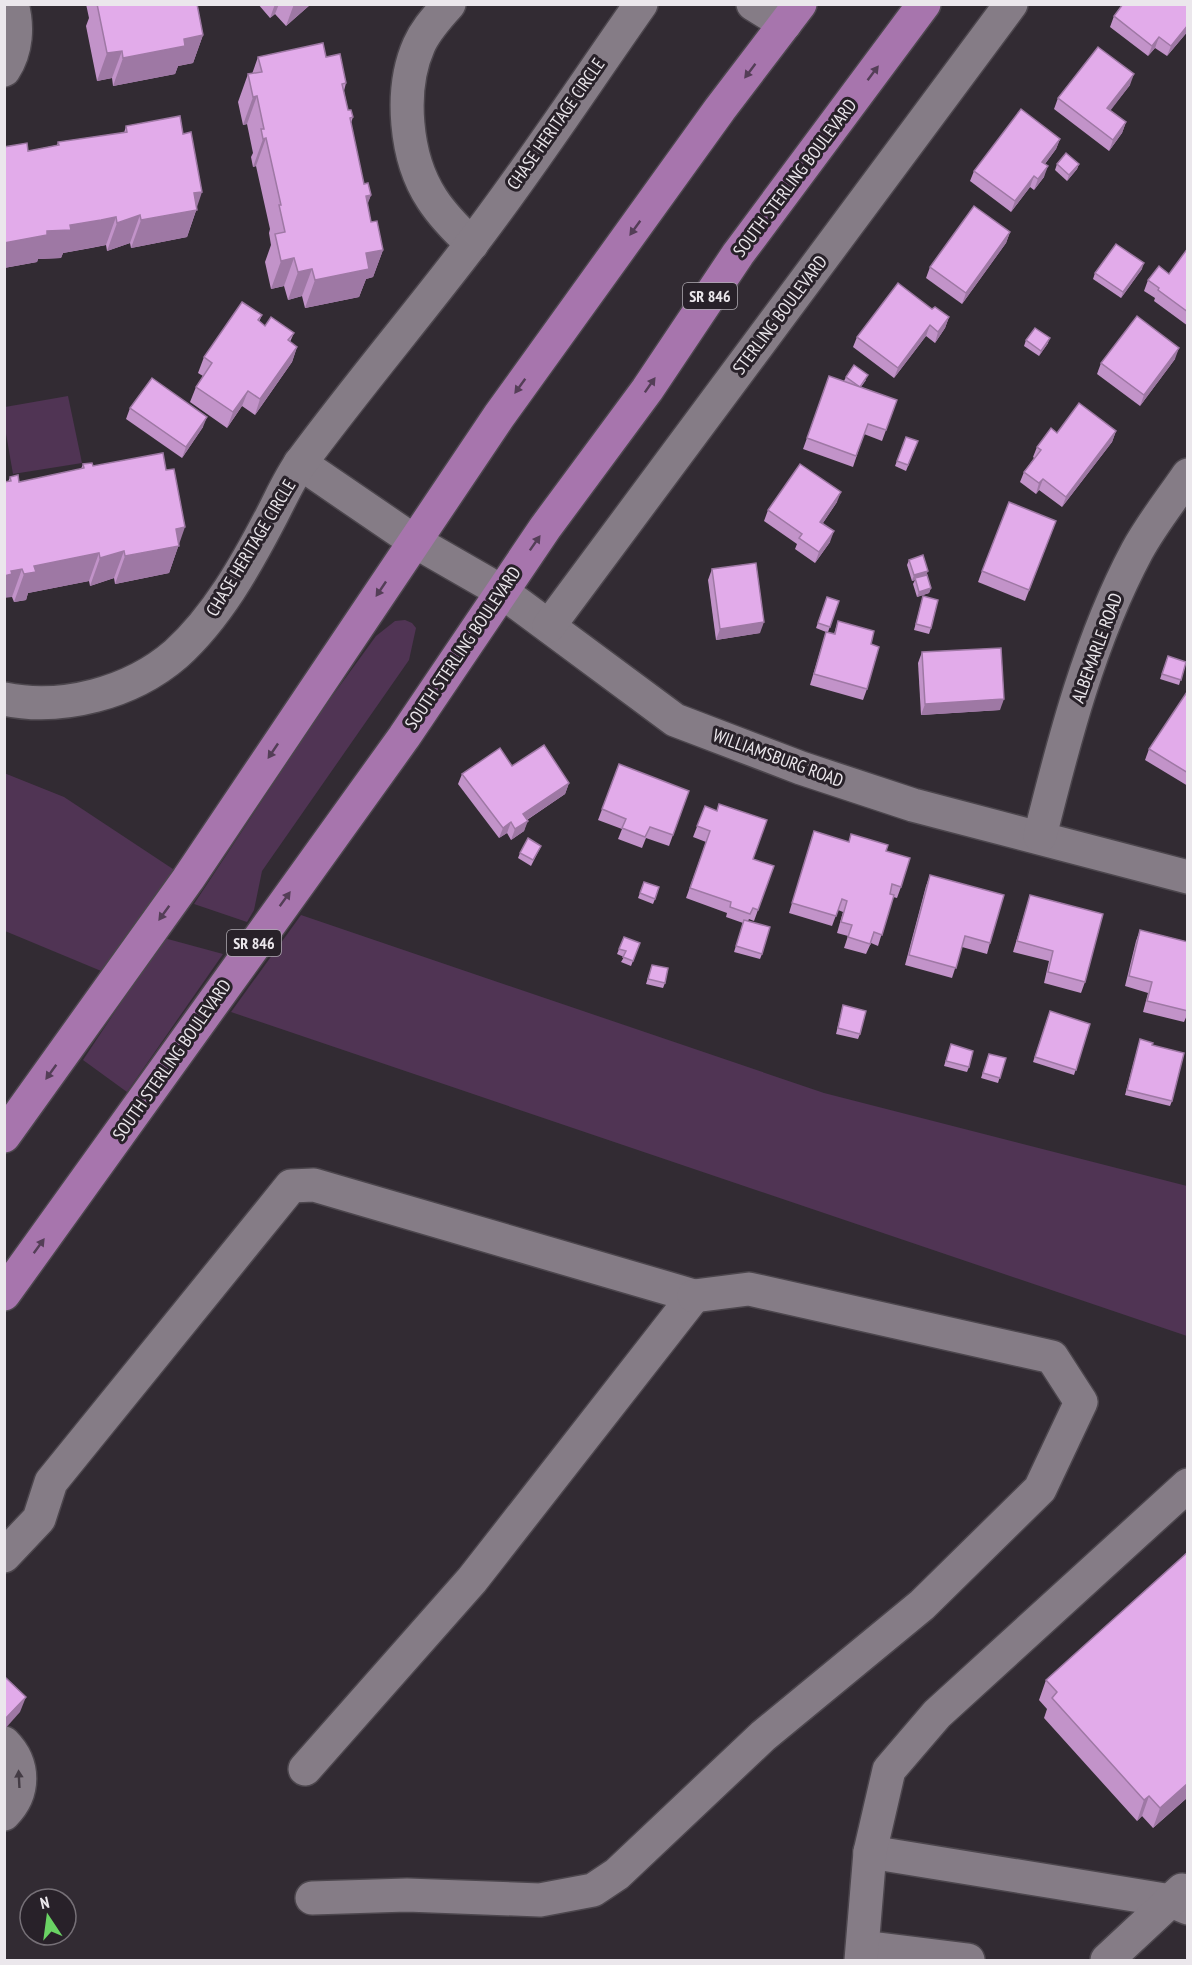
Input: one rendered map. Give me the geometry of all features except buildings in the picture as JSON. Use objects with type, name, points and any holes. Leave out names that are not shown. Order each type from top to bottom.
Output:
[{"type":"main road","name":"SOUTH STERLING BOULEVARD","points":[[4,1294],[404,737],[501,591],[647,390],[738,254],[924,4]]},
{"type":"main road","points":[[4,1136],[188,879],[499,416],[713,119],[793,14]]},
{"type":"street","points":[[4,70],[15,45],[12,4]]},
{"type":"street","points":[[449,4],[430,25],[416,54],[408,81],[409,127],[419,171],[431,198],[448,221],[472,244]]},
{"type":"street","name":"CHASE HERITAGE CIRCLE","points":[[4,699],[19,702],[84,699],[145,675],[174,655],[205,625],[257,543],[300,463],[472,244],[641,4]]},
{"type":"street","points":[[753,4],[793,14]]},
{"type":"street","name":"STERLING BOULEVARD","points":[[549,626],[1011,4]]},
{"type":"street","name":"CHASE HERITAGE CIRCLE","points":[[300,463],[414,541]]},
{"type":"street","name":"ALBEMARLE ROAD","points":[[1040,836],[1056,772],[1100,632],[1138,549],[1188,475]]},
{"type":"street","name":"WILLIAMSBURG ROAD","points":[[414,541],[501,591],[675,720],[801,768],[913,805],[1040,836],[1188,877]]},
{"type":"street","points":[[4,1556],[39,1519],[51,1482],[291,1186],[315,1185],[694,1296],[749,1289],[1052,1357],[1082,1402],[1040,1489],[922,1605],[763,1736],[617,1874],[593,1890],[540,1900],[407,1895],[312,1898]]},
{"type":"street","points":[[305,1768],[472,1580],[694,1296]]},
{"type":"street","points":[[968,1960],[862,1954],[870,1852],[889,1770],[937,1714],[1188,1485]]},
{"type":"street","points":[[4,1743],[18,1765],[21,1785],[13,1805],[4,1814]]},
{"type":"street","points":[[870,1852],[1182,1898]]},
{"type":"street","points":[[1107,1960],[1182,1898]]},
{"type":"shaded area","points":[[68,396],[82,463],[13,474],[5,428],[5,407]]},
{"type":"shaded area","points":[[405,620],[416,628],[409,660],[262,871],[254,910],[247,922],[194,904],[320,713],[376,636],[395,621]]},
{"type":"shaded area","points":[[4,773],[64,797],[188,879],[118,978],[5,931]]},
{"type":"shaded area","points":[[301,915],[824,1093],[1187,1186],[1187,1336],[231,1012]]},
{"type":"shaded area","points":[[164,938],[223,954],[127,1092],[83,1060]]}]
